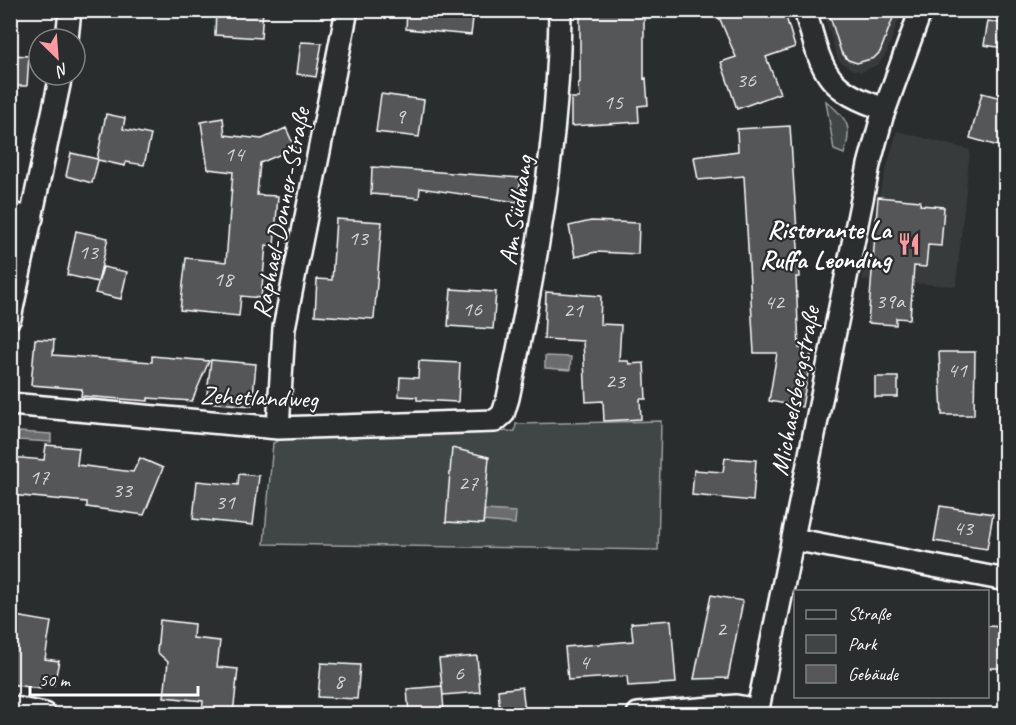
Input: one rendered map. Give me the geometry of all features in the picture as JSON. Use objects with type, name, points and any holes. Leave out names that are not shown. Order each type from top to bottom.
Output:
[{"type":"street","points":[[68,27],[70,10]]},
{"type":"street","name":"Raphael-Donner-Straße","points":[[278,428],[284,328],[348,10]]},
{"type":"street","name":"Am Südhang","points":[[503,414],[545,208],[555,131],[560,10]]},
{"type":"street","points":[[804,10],[826,75],[844,93],[885,109]]},
{"type":"street","name":"Michaelsbergstraße","points":[[758,712],[801,540],[856,221],[885,109],[921,10]]},
{"type":"street","points":[[10,318],[59,87]]},
{"type":"street","points":[[10,214],[32,218]]},
{"type":"street","name":"Zehetlandweg","points":[[10,404],[278,428],[487,423],[495,421],[503,414]]},
{"type":"street","points":[[801,540],[1005,580]]},
{"type":"street","points":[[638,714],[736,706],[758,712]]},
{"type":"street","points":[[10,707],[45,714]]},
{"type":"shaded area","points":[[823,11],[902,11],[887,52],[879,64],[862,72],[853,70],[838,60]]},
{"type":"shaded area","points":[[897,131],[970,150],[956,286],[862,280],[879,195]]},
{"type":"shaded area","points":[[545,356],[571,357],[570,370],[545,368]]},
{"type":"shaded area","points":[[19,432],[51,434],[51,442],[18,440]]},
{"type":"shaded area","points":[[485,510],[516,512],[515,524],[483,521]]},
{"type":"green space","points":[[826,101],[847,124],[848,137],[844,154],[834,150]]},
{"type":"green space","points":[[661,421],[658,550],[264,544],[273,443],[284,438],[515,431],[516,424]]},
{"type":"building","points":[[216,10],[263,10],[261,38],[215,35]]},
{"type":"building","points":[[407,10],[474,10],[471,35],[406,29]]},
{"type":"building","points":[[644,10],[644,79],[646,78],[648,105],[638,106],[639,122],[571,126],[571,98],[579,98],[580,12]]},
{"type":"building","points":[[716,10],[784,10],[795,47],[766,57],[780,93],[737,109],[721,62],[736,57]]},
{"type":"building","points":[[828,10],[896,10],[880,52],[874,58],[857,63],[848,60],[841,52]]},
{"type":"building","points":[[988,21],[1005,24],[1005,48],[984,45]]},
{"type":"building","points":[[301,42],[322,43],[316,77],[297,74]]},
{"type":"building","points":[[10,55],[27,56],[27,86],[10,86]]},
{"type":"building","points":[[982,93],[1005,99],[1005,148],[970,138]]},
{"type":"building","points":[[381,94],[424,100],[419,137],[376,132]]},
{"type":"building","points":[[106,114],[125,118],[123,129],[151,135],[144,165],[126,162],[125,166],[98,160],[92,183],[66,176],[71,153],[97,159]]},
{"type":"building","points":[[223,118],[225,135],[262,139],[286,128],[295,148],[260,163],[257,195],[278,196],[274,246],[266,245],[261,298],[241,296],[239,316],[180,310],[186,258],[226,262],[233,172],[208,169],[201,122]]},
{"type":"building","points":[[790,126],[800,277],[796,277],[799,348],[812,350],[802,407],[769,401],[777,353],[754,353],[744,176],[698,180],[694,157],[738,151],[737,129]]},
{"type":"building","points":[[372,167],[521,178],[517,202],[420,188],[419,198],[371,194]]},
{"type":"building","points":[[878,197],[920,201],[920,205],[944,207],[941,246],[928,245],[926,267],[914,266],[910,319],[896,318],[896,325],[868,323]]},
{"type":"building","points":[[336,219],[382,222],[374,319],[315,315],[317,279],[332,280]]},
{"type":"building","points":[[591,221],[639,223],[638,254],[596,252],[575,257],[569,226]]},
{"type":"building","points":[[76,231],[108,238],[98,282],[67,275]]},
{"type":"building","points":[[103,267],[127,272],[121,299],[95,293]]},
{"type":"building","points":[[451,289],[496,292],[493,329],[448,326]]},
{"type":"building","points":[[546,292],[601,296],[600,324],[621,325],[619,361],[628,361],[629,364],[644,363],[646,399],[640,399],[641,419],[604,421],[603,401],[586,402],[583,341],[544,339]]},
{"type":"building","points":[[35,339],[54,340],[53,355],[152,362],[152,356],[209,361],[192,401],[148,398],[148,401],[81,396],[82,389],[31,385]]},
{"type":"building","points":[[939,352],[975,352],[974,415],[942,415]]},
{"type":"building","points":[[211,360],[256,364],[252,406],[206,402]]},
{"type":"building","points":[[419,361],[460,363],[458,402],[417,400],[417,397],[399,396],[400,377],[418,378]]},
{"type":"building","points":[[875,377],[898,377],[898,397],[875,397]]},
{"type":"building","points":[[46,445],[79,448],[77,465],[133,472],[140,458],[163,468],[144,515],[87,507],[87,502],[10,495],[10,457],[44,460]]},
{"type":"building","points":[[452,448],[489,457],[483,524],[446,522]]},
{"type":"building","points":[[725,458],[756,460],[753,501],[692,495],[694,470],[723,472]]},
{"type":"building","points":[[239,474],[259,476],[253,525],[193,519],[197,481],[238,485]]},
{"type":"building","points":[[940,506],[993,514],[987,549],[934,541]]},
{"type":"building","points":[[711,595],[743,601],[728,678],[694,679]]},
{"type":"building","points":[[10,615],[51,622],[45,659],[59,661],[54,685],[41,683],[40,689],[10,684]]},
{"type":"building","points":[[160,620],[194,624],[193,638],[220,641],[217,667],[238,669],[233,714],[202,714],[203,701],[164,697],[168,662],[157,652]]},
{"type":"building","points":[[671,620],[676,683],[628,686],[627,676],[568,680],[565,647],[633,641],[631,623]]},
{"type":"building","points":[[989,626],[1005,627],[1005,668],[989,668]]},
{"type":"building","points":[[477,656],[480,692],[443,695],[439,659]]},
{"type":"building","points":[[321,663],[360,665],[357,699],[318,697]]},
{"type":"building","points":[[442,686],[444,711],[409,714],[407,689]]},
{"type":"building","points":[[522,687],[525,710],[500,712],[498,690]]},
{"type":"place","name":"Ristorante La Ruffa Leonding","points":[[909,244]]}]
